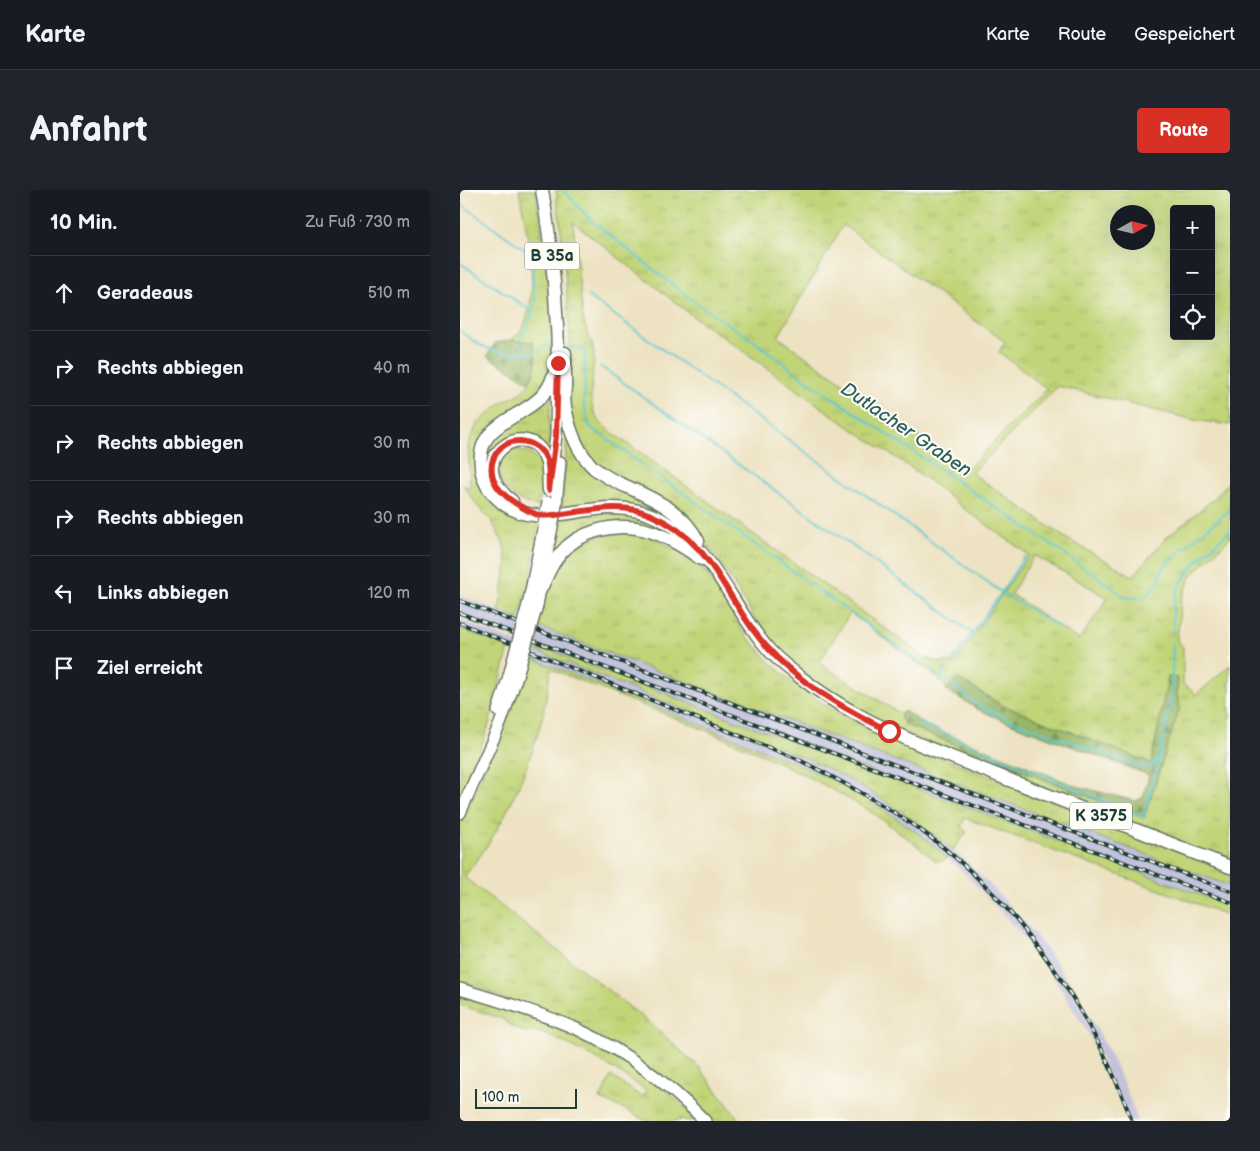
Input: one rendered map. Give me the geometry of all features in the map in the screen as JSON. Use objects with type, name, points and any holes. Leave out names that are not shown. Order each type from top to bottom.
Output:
[{"type":"main road","name":"B 35a","points":[[542,190],[560,322]]},
{"type":"main road","name":"B 35a","points":[[549,190],[558,248],[560,322],[556,436],[551,499]]},
{"type":"main road","name":"B 35a","points":[[460,813],[500,724],[533,603],[545,523],[551,499],[564,405],[560,357]]},
{"type":"main road","points":[[545,523],[514,511],[496,498],[485,482],[482,473],[482,454],[484,444],[495,429],[540,399],[546,392],[560,357]]},
{"type":"main road","points":[[564,405],[574,439],[586,460],[604,475],[656,500],[684,520],[693,532],[704,555]]},
{"type":"main road","points":[[545,523],[509,499],[494,481],[491,466],[493,459],[502,446],[516,441],[528,442],[541,450],[547,462],[551,499]]},
{"type":"main road","name":"K 3575","points":[[545,523],[551,515],[610,508],[638,510],[663,520],[683,533],[704,555],[766,646],[828,698],[889,731],[926,747],[1230,867]]},
{"type":"main road","name":"B 35a","points":[[533,603],[540,590],[545,523]]},
{"type":"main road","points":[[540,590],[561,552],[570,544],[589,533],[604,528],[630,527],[656,533],[681,544],[712,566]]},
{"type":"main road","points":[[460,989],[535,1013],[597,1039],[652,1074],[705,1121]]},
{"type":"shaded area","points":[[460,596],[1230,886],[1230,906],[460,617]]},
{"type":"shaded area","points":[[460,620],[796,755],[836,773],[882,799],[923,826],[966,861],[1004,899],[1039,939],[1072,986],[1099,1032],[1123,1082],[1138,1121],[1127,1121],[1114,1086],[1090,1037],[1063,992],[1031,946],[959,868],[878,806],[724,734],[460,628]]},
{"type":"green space","points":[[519,190],[536,190],[549,284],[552,340],[551,365],[547,383],[478,452],[495,503],[509,515],[522,520],[539,521],[530,582],[519,619],[499,612],[507,562],[503,543],[492,521],[478,507],[464,486],[470,487],[468,445],[477,424],[501,403],[519,394],[527,386],[534,373],[536,362],[533,342],[511,340],[520,332],[527,317],[531,300],[532,282],[531,262]]},
{"type":"green space","points":[[556,190],[1230,190],[1230,425],[1194,420],[1058,386],[972,473],[1067,539],[1133,576],[1167,537],[1216,497],[1230,480],[1230,538],[1191,576],[1181,600],[1177,641],[1183,648],[1183,684],[1194,692],[1195,696],[1230,665],[1230,863],[902,732],[831,693],[792,664],[758,624],[723,566],[698,532],[606,472],[586,453],[572,422],[570,334]],"holes":[[[573,222],[694,317],[849,427],[931,482],[962,507],[1029,555],[954,664],[937,662],[926,658],[600,422],[592,407],[591,390],[594,354],[583,318]],[[843,225],[1005,342],[999,352],[1047,389],[966,470],[778,337]],[[1034,556],[1108,598],[1079,640],[1011,594]],[[850,613],[935,676],[945,685],[946,690],[957,678],[1002,705],[1151,763],[1168,677],[1178,678],[1177,695],[1180,707],[1143,818],[905,725],[901,719],[901,714],[819,663]]]},
{"type":"green space","points":[[511,340],[533,342],[536,363],[529,382],[487,356],[495,343]]},
{"type":"green space","points":[[551,396],[548,446],[545,447],[536,440],[511,437],[502,440],[489,455],[487,453],[491,443],[499,434]]},
{"type":"green space","points":[[567,437],[580,457],[654,503],[688,530],[665,516],[562,509]]},
{"type":"green space","points":[[519,450],[529,453],[540,464],[542,479],[538,506],[526,503],[515,497],[505,488],[500,478],[499,467],[504,457],[509,452]]},
{"type":"green space","points":[[625,513],[647,518],[680,537],[630,523],[552,555],[559,520],[578,516]]},
{"type":"green space","points":[[642,532],[693,558],[703,567],[748,638],[793,683],[824,704],[886,739],[907,744],[1230,871],[1230,886],[537,626],[550,575],[556,564],[591,535]]},
{"type":"green space","points":[[460,628],[509,648],[489,724],[473,770],[460,797]]},
{"type":"green space","points":[[533,644],[1230,906],[1230,916],[965,818],[961,827],[967,832],[953,850],[897,809],[852,781],[826,768],[719,723],[532,649]]},
{"type":"green space","points":[[529,657],[793,762],[832,780],[878,806],[918,833],[947,858],[942,861],[936,861],[897,830],[866,809],[782,764],[706,730],[551,669],[542,718],[521,781],[512,802],[490,841],[464,877],[650,1023],[699,1067],[740,1121],[710,1121],[654,1071],[486,990],[460,981],[460,822],[519,693]]},
{"type":"green space","points":[[1168,677],[1178,678],[1177,695],[1180,707],[1144,818],[905,725],[901,719],[901,714],[904,711],[926,725],[1076,786],[1136,801],[1143,797],[1149,775],[1017,726],[979,710],[946,690],[957,678],[1002,705],[1151,763]]},
{"type":"green space","points":[[460,993],[579,1034],[622,1058],[658,1083],[700,1121],[684,1121],[681,1118],[680,1121],[646,1121],[600,1099],[611,1076],[642,1097],[647,1091],[607,1065],[552,1037],[532,1030],[528,1033],[524,1032],[511,1026],[503,1019],[460,1005]]},
{"type":"waterway","name":"Dutlacher Graben","points":[[563,190],[592,221],[696,303],[1127,598],[1144,598],[1158,582],[1163,568],[1181,550],[1230,510]]},
{"type":"waterway","points":[[460,203],[532,255],[535,302],[528,326],[519,339]]},
{"type":"waterway","points":[[460,263],[533,312]]},
{"type":"waterway","points":[[588,296],[1004,594]]},
{"type":"waterway","points":[[460,331],[480,345],[500,352],[535,352]]},
{"type":"waterway","points":[[520,344],[523,354]]},
{"type":"waterway","points":[[539,351],[547,346],[553,346]]},
{"type":"waterway","points":[[562,346],[583,349],[585,355],[584,404],[589,426],[948,682]]},
{"type":"waterway","points":[[600,366],[972,633]]},
{"type":"waterway","points":[[1173,633],[1174,602],[1184,578],[1190,569],[1230,530]]},
{"type":"waterway","points":[[951,663],[1025,556]]},
{"type":"waterway","points":[[1007,596],[1061,628]]},
{"type":"waterway","points":[[917,722],[1143,817],[1160,755],[1171,698],[1173,643]]},
{"type":"waterway","points":[[941,677],[947,667]]},
{"type":"waterway","points":[[951,683],[974,703],[1008,719],[1140,767],[1151,766],[1160,756]]},
{"type":"railway","points":[[460,601],[1230,891]]},
{"type":"railway","points":[[460,613],[1230,902]]},
{"type":"railway","points":[[460,623],[795,758],[889,809],[946,849],[995,896],[1040,949],[1078,1006],[1094,1035],[1105,1056],[1132,1121]]},
{"type":"route","points":[[558,363],[556,436],[549,490],[547,462],[541,450],[528,442],[516,441],[502,446],[493,459],[491,472],[494,481],[501,491],[509,499],[538,515],[625,508],[649,514],[674,526],[694,543],[704,555],[752,628],[776,656],[828,698],[889,731]]}]
